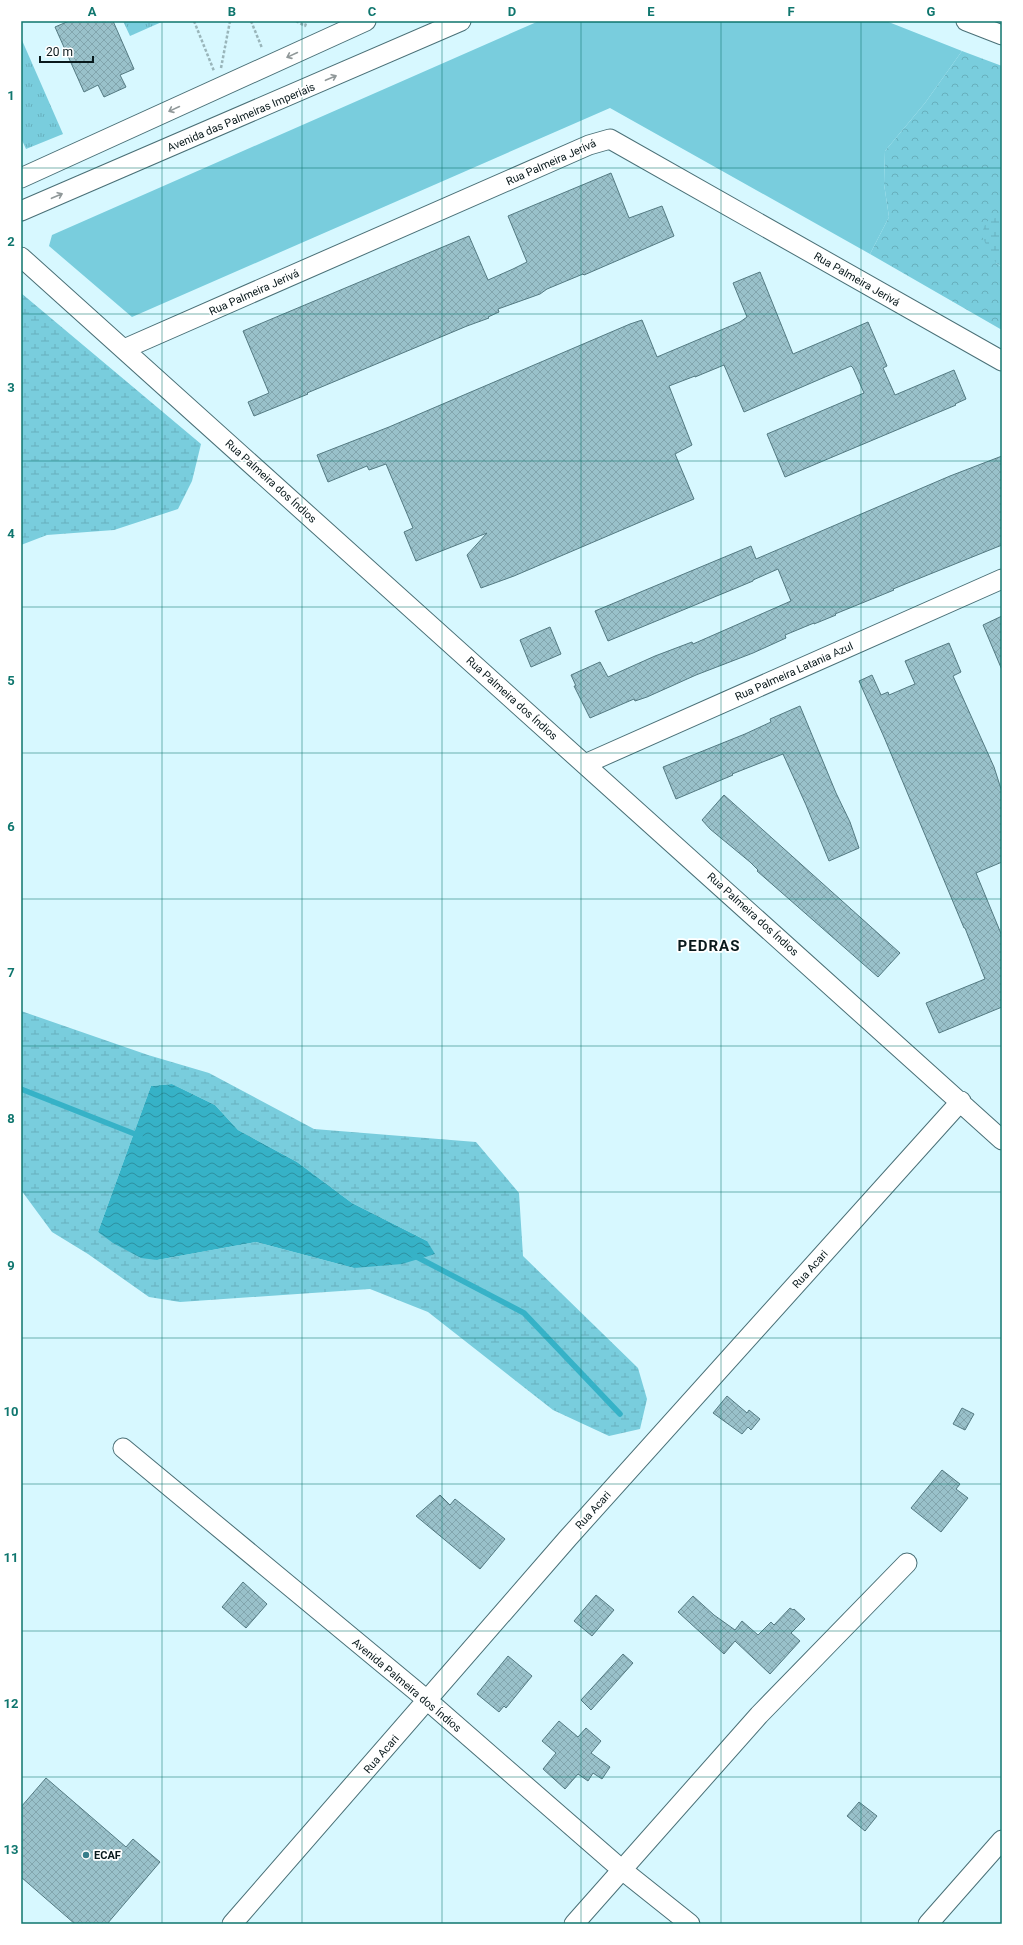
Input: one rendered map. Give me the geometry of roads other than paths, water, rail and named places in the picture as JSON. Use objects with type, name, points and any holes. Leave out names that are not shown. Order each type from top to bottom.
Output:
[{"type":"street","points":[[21,178],[366,21]]},
{"type":"street","name":"Avenida das Palmeiras Imperiais","points":[[21,212],[461,21]]},
{"type":"street","points":[[966,21],[1002,35]]},
{"type":"street","name":"Rua Palmeira Jerivá","points":[[124,349],[589,145],[610,139],[1002,361]]},
{"type":"street","name":"Rua Palmeira dos Índios","points":[[21,257],[961,1101],[1002,1140]]},
{"type":"street","name":"Rua Palmeira Latania Azul","points":[[585,764],[1002,579]]},
{"type":"street","name":"Rua Acari","points":[[232,1924],[568,1538],[961,1101]]},
{"type":"street","name":"Avenida Palmeira dos Índios","points":[[123,1448],[427,1700],[621,1869],[690,1924]]},
{"type":"street","points":[[574,1924],[621,1869],[759,1715],[907,1563]]},
{"type":"street","points":[[928,1924],[1002,1840]]},
{"type":"water","points":[[172,1084],[215,1105],[238,1130],[297,1162],[352,1203],[427,1241],[435,1254],[402,1264],[354,1268],[256,1242],[157,1260],[141,1258],[113,1243],[98,1232],[151,1086]]},
{"type":"waterway","points":[[21,1089],[140,1136]]},
{"type":"waterway","points":[[413,1255],[524,1313],[620,1414]]},
{"type":"place","name":"ECAF","points":[[86,1855]]},
{"type":"district","name":"PEDRAS","points":[[709,946]]}]
